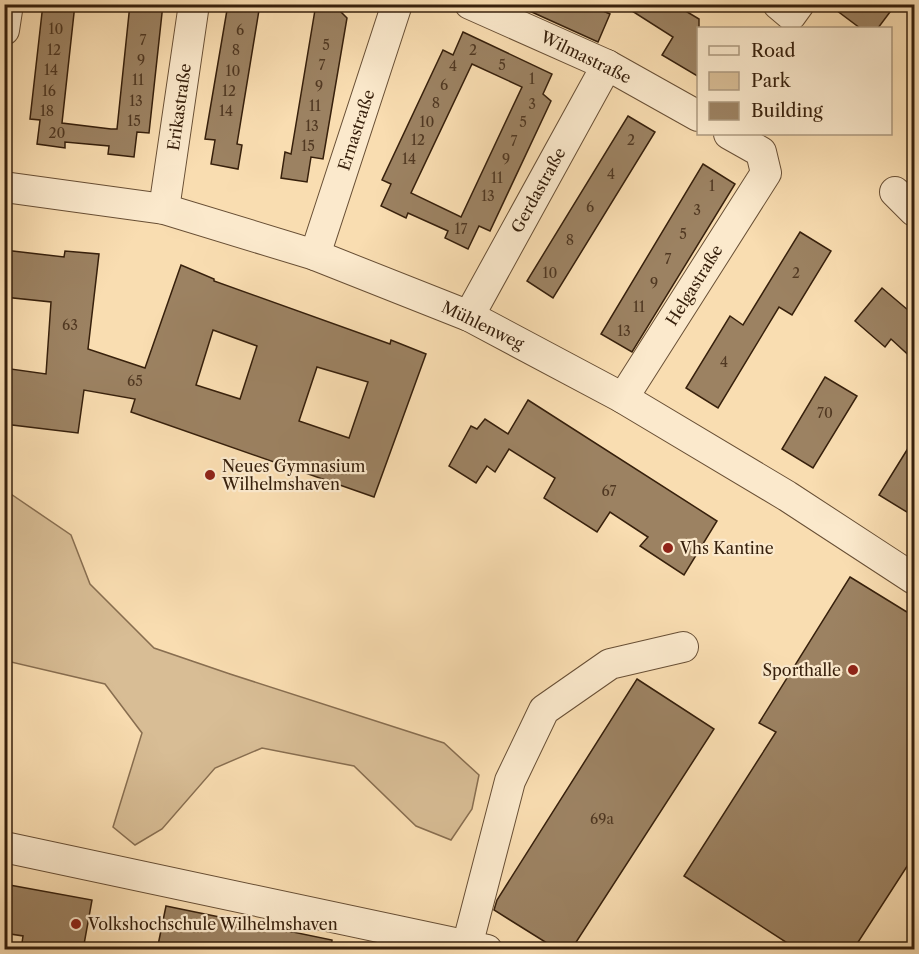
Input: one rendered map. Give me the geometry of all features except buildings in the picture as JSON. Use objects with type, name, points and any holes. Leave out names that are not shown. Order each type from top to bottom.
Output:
[{"type":"street","points":[[4,30],[8,4]]},
{"type":"street","name":"Erikastraße","points":[[164,209],[194,4]]},
{"type":"street","name":"Ernastraße","points":[[315,255],[397,4]]},
{"type":"street","name":"Wilmastraße","points":[[471,4],[607,65],[697,115]]},
{"type":"street","points":[[778,4],[791,15],[799,4]]},
{"type":"street","name":"Gerdastraße","points":[[469,316],[607,65]]},
{"type":"street","name":"Helgastraße","points":[[623,398],[766,173],[761,152],[731,135]]},
{"type":"street","name":"Mühlenweg","points":[[4,187],[164,209],[315,255],[469,316],[623,398],[787,496],[914,577]]},
{"type":"street","points":[[4,847],[473,948],[510,781],[544,710],[610,664],[683,647]]},
{"type":"green space","points":[[5,490],[71,535],[90,584],[154,648],[444,743],[479,775],[472,809],[451,840],[416,826],[354,766],[262,748],[215,768],[162,829],[135,845],[113,827],[142,733],[105,684],[7,661],[5,663]]},
{"type":"place","name":"Neues Gymnasium Wilhelmshaven","points":[[210,475]]},
{"type":"place","name":"Vhs Kantine","points":[[668,548]]},
{"type":"place","name":"Sporthalle","points":[[853,670]]},
{"type":"place","name":"Volkshochschule Wilhelmshaven","points":[[76,924]]}]
